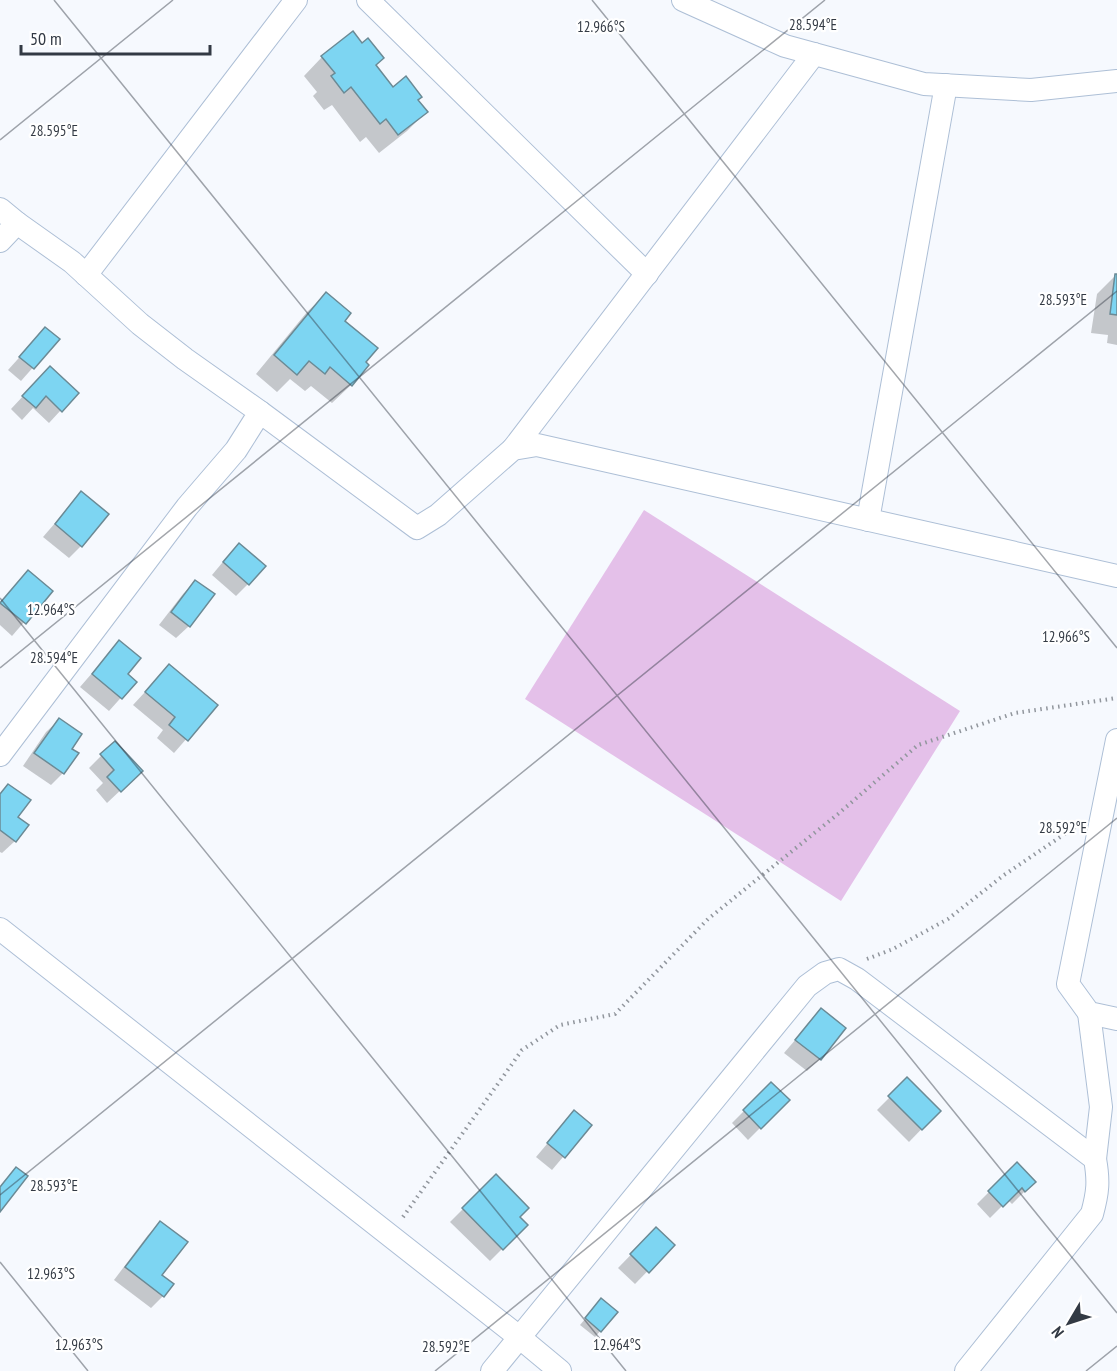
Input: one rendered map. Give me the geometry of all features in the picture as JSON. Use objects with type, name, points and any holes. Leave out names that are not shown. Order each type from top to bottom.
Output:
[{"type":"street","points":[[86,275],[296,0]]},
{"type":"street","points":[[368,0],[647,274]]},
{"type":"street","points":[[683,0],[785,46],[924,84],[1031,90],[1117,81]]},
{"type":"street","points":[[0,241],[8,216],[72,261],[140,324],[185,359],[417,528],[438,515],[513,448],[814,54]]},
{"type":"street","points":[[868,520],[946,85]]},
{"type":"street","points":[[0,755],[187,507],[236,450],[260,412]]},
{"type":"street","points":[[513,448],[537,445],[1117,576]]},
{"type":"street","points":[[966,1371],[1092,1214],[1097,1195],[1099,1178],[1095,1159],[1101,1107],[1089,1012],[1068,984],[1117,740]]},
{"type":"street","points":[[0,929],[560,1371]]},
{"type":"street","points":[[492,1371],[807,986],[825,973],[839,969],[857,979],[1095,1159]]},
{"type":"street","points":[[1089,1012],[1117,1018]]},
{"type":"path","points":[[390,1235],[522,1050],[561,1025],[615,1014],[708,919],[838,814],[918,745],[1015,713],[1117,698]]},
{"type":"path","points":[[839,969],[893,949],[948,919],[1004,875],[1103,808]]},
{"type":"shaded area","points":[[644,510],[960,711],[841,901],[525,699]]},
{"type":"building","points":[[353,31],[362,43],[368,38],[384,58],[376,65],[393,87],[406,76],[422,97],[418,100],[428,112],[398,135],[386,119],[380,124],[351,87],[344,93],[331,76],[335,73],[321,56]]},
{"type":"building","points":[[1115,274],[1117,274],[1117,315],[1110,314]]},
{"type":"building","points":[[326,292],[351,313],[345,321],[378,348],[366,362],[369,365],[352,386],[330,367],[325,374],[309,361],[297,375],[274,355]]},
{"type":"building","points":[[45,327],[60,339],[34,369],[19,357]]},
{"type":"building","points":[[50,366],[79,393],[62,412],[46,396],[36,408],[22,396]]},
{"type":"building","points":[[81,491],[109,514],[82,547],[55,524]]},
{"type":"building","points":[[239,543],[266,566],[249,585],[223,562]]},
{"type":"building","points":[[28,570],[53,591],[26,624],[0,603]]},
{"type":"building","points":[[195,580],[215,594],[190,627],[171,612]]},
{"type":"building","points":[[119,640],[141,658],[128,674],[137,682],[122,699],[92,674]]},
{"type":"building","points":[[169,664],[218,705],[188,741],[169,725],[175,717],[145,692]]},
{"type":"building","points":[[59,718],[82,734],[72,749],[79,753],[64,774],[34,753]]},
{"type":"building","points":[[115,741],[143,771],[121,792],[107,777],[114,770],[100,754]]},
{"type":"building","points":[[8,784],[31,800],[18,817],[29,825],[16,842],[0,830],[0,794]]},
{"type":"building","points":[[821,1008],[846,1028],[821,1060],[795,1040]]},
{"type":"building","points":[[907,1077],[941,1111],[922,1130],[888,1096]]},
{"type":"building","points":[[771,1082],[790,1100],[761,1129],[743,1110]]},
{"type":"building","points":[[574,1110],[592,1125],[565,1158],[547,1143]]},
{"type":"building","points":[[1017,1162],[1036,1182],[1025,1192],[1022,1188],[1003,1207],[988,1191]]},
{"type":"building","points":[[16,1167],[28,1176],[0,1212],[0,1187]]},
{"type":"building","points":[[496,1174],[529,1208],[520,1217],[528,1225],[503,1250],[462,1208]]},
{"type":"building","points":[[160,1221],[188,1242],[162,1275],[174,1284],[164,1297],[125,1267]]},
{"type":"building","points":[[656,1227],[675,1245],[649,1273],[630,1254]]},
{"type":"building","points":[[601,1298],[618,1312],[601,1332],[585,1318]]}]
